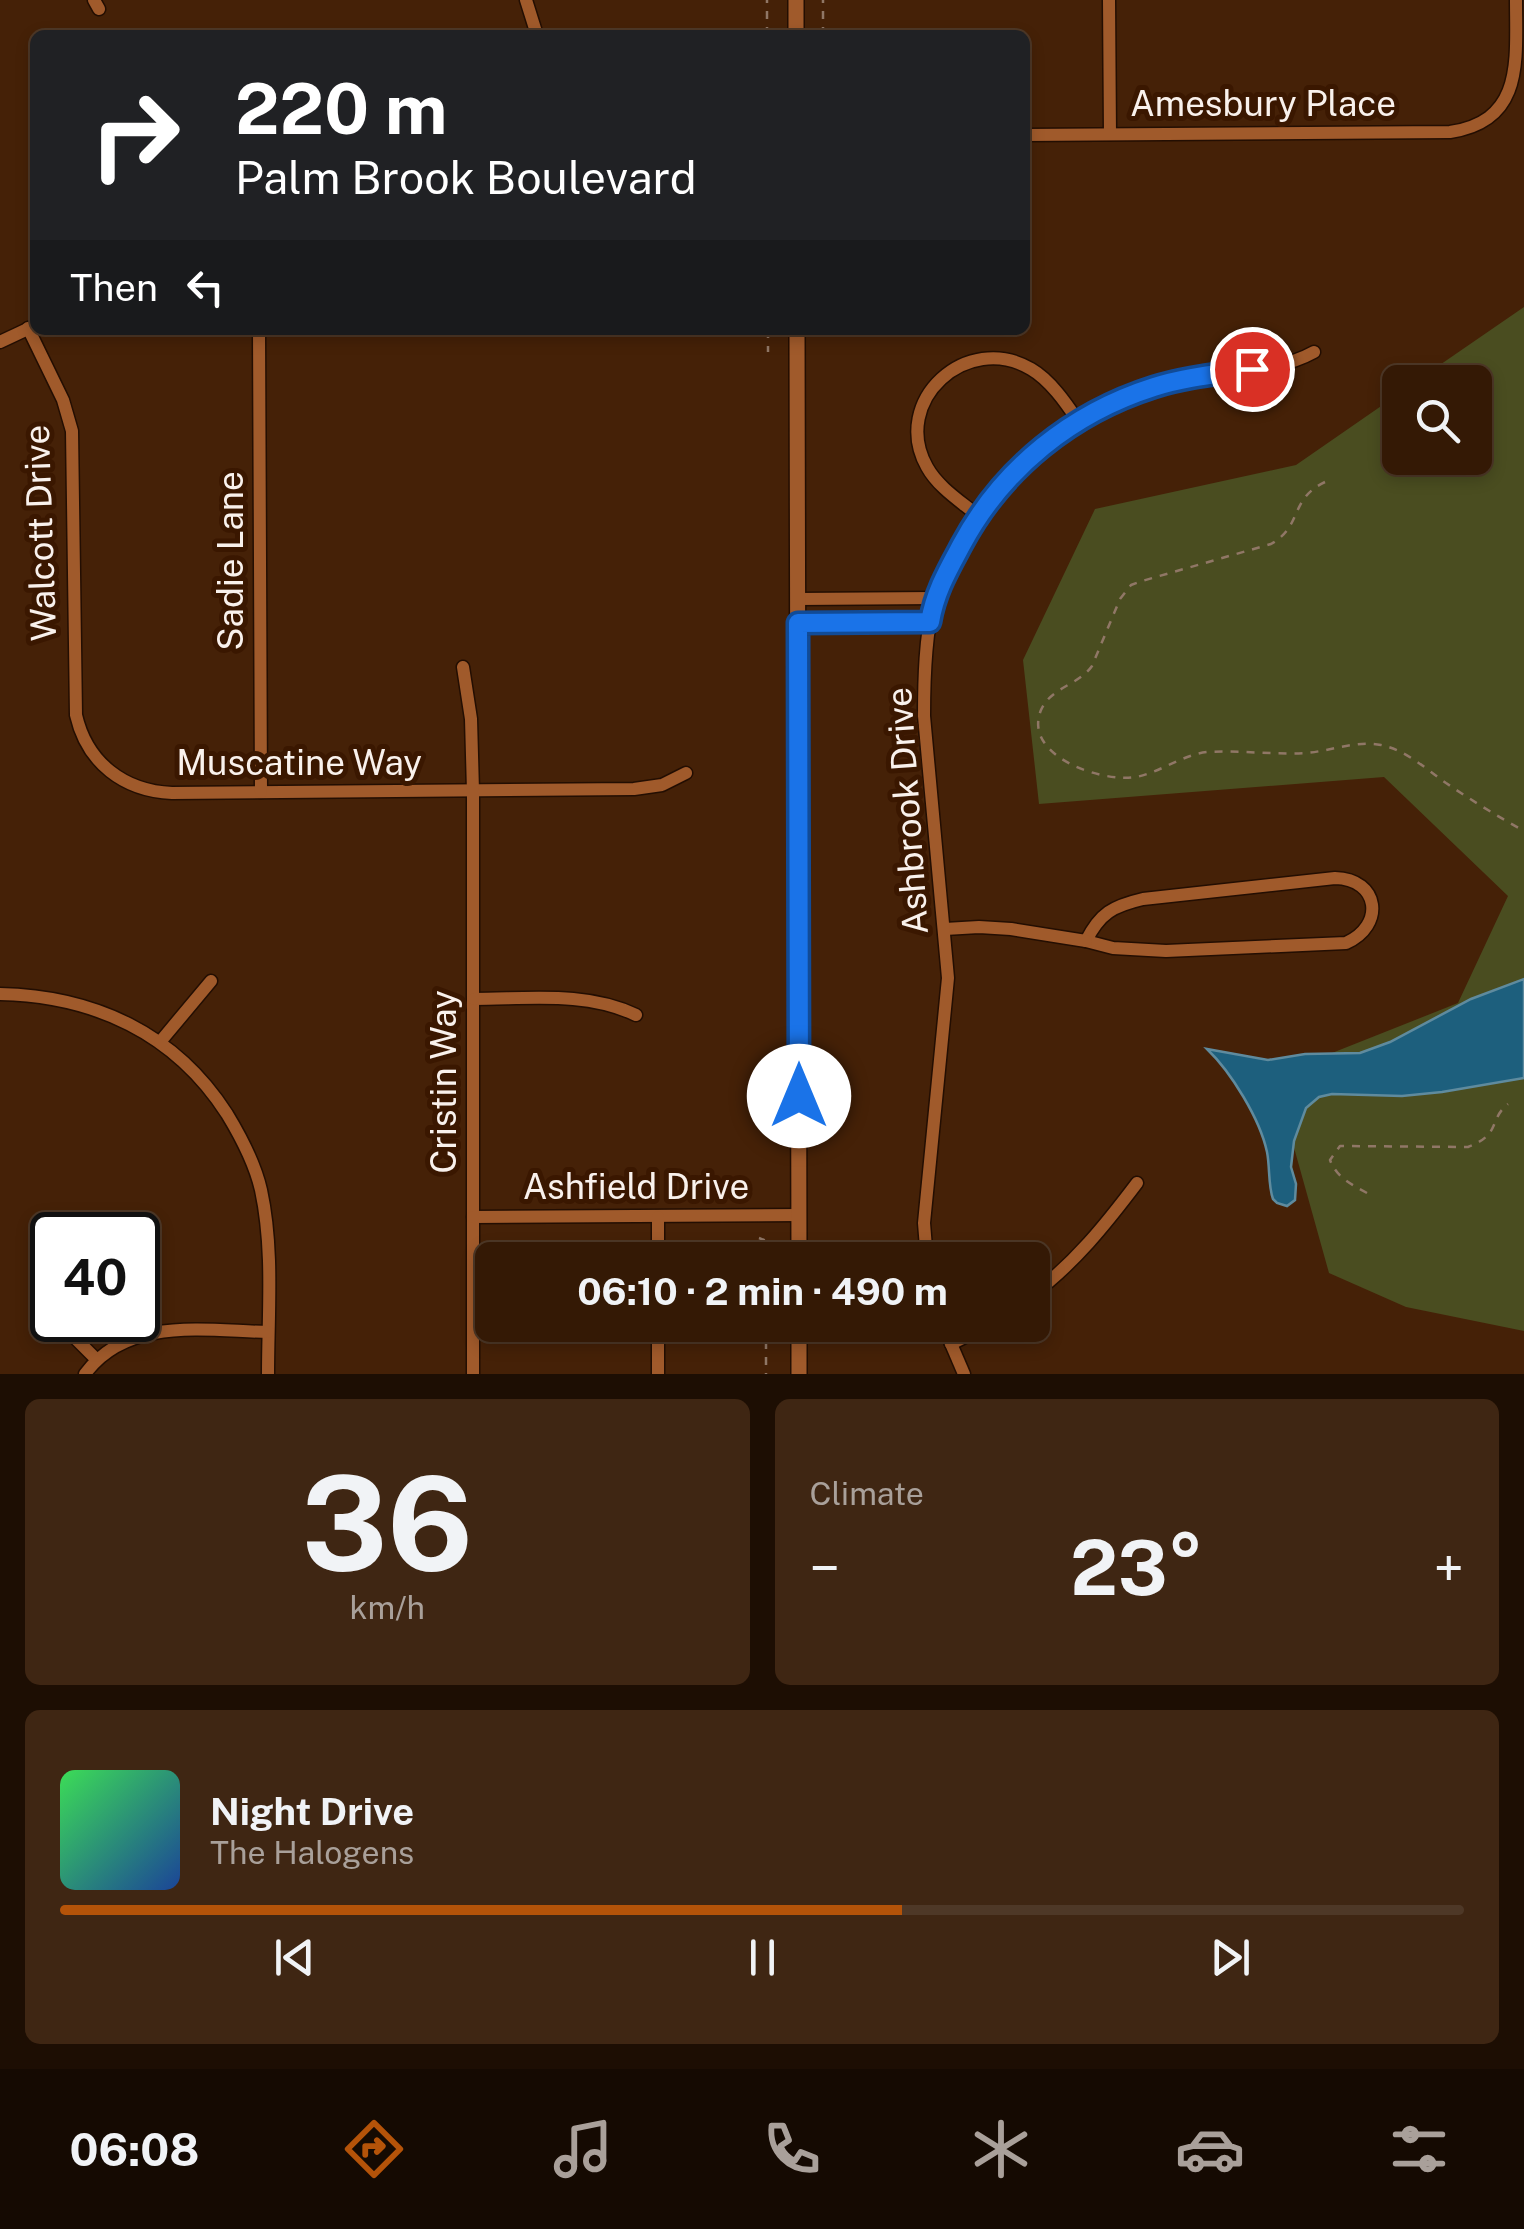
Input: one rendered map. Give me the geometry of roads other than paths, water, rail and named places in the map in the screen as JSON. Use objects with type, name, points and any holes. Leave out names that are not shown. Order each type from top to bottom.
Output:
[{"type":"street","points":[[526,0],[535,30]]},
{"type":"street","points":[[796,0],[796,30]]},
{"type":"street","points":[[1109,0],[1110,134]]},
{"type":"street","name":"Amesbury Place","points":[[1030,136],[1450,132],[1474,127],[1497,114],[1512,90],[1516,0]]},
{"type":"street","points":[[0,342],[30,327]]},
{"type":"street","name":"Walcott Drive","points":[[35,335],[72,430],[75,700],[85,742]]},
{"type":"street","name":"Sadie Lane","points":[[259,335],[261,792]]},
{"type":"street","points":[[796,335],[799,1242]]},
{"type":"street","name":"Ashbrook Drive","points":[[926,1242],[924,1222],[948,978],[924,716],[934,598],[977,516],[1020,465],[1078,421],[1155,387],[1282,365],[1314,352]]},
{"type":"street","points":[[977,516],[937,482],[921,453],[921,411],[943,376],[980,359],[1018,363],[1042,376],[1078,421]]},
{"type":"street","points":[[798,599],[934,598]]},
{"type":"street","points":[[798,623],[930,622]]},
{"type":"street","name":"Cristin Way","points":[[463,667],[471,719],[473,791],[473,1374]]},
{"type":"street","name":"Muscatine Way","points":[[85,742],[100,763],[120,779],[154,792],[648,788],[686,773]]},
{"type":"street","points":[[945,929],[1011,928],[1113,948],[1166,951],[1346,943],[1364,931],[1371,920],[1372,907],[1368,892],[1349,878],[1143,898],[1105,914],[1086,941]]},
{"type":"street","points":[[160,1042],[211,981]]},
{"type":"street","points":[[0,994],[34,995],[83,1004],[117,1018],[160,1042],[194,1071],[219,1102],[237,1130],[260,1185],[267,1232],[268,1374]]},
{"type":"street","points":[[474,999],[591,1000],[636,1015]]},
{"type":"street","points":[[1050,1280],[1108,1222],[1137,1183]]},
{"type":"street","name":"Ashfield Drive","points":[[473,1217],[799,1215]]},
{"type":"street","points":[[658,1218],[658,1242]]},
{"type":"street","points":[[85,1374],[96,1359],[130,1338],[151,1332],[268,1332]]},
{"type":"street","points":[[79,1342],[96,1359]]},
{"type":"street","points":[[658,1342],[658,1374]]},
{"type":"street","points":[[799,1342],[799,1374]]},
{"type":"street","points":[[955,1342],[951,1344],[964,1374]]},
{"type":"water","points":[[1524,979],[1524,1078],[1402,1096],[1319,1097],[1306,1108],[1294,1141],[1291,1167],[1295,1200],[1287,1206],[1273,1199],[1267,1152],[1258,1125],[1235,1083],[1207,1049],[1268,1060],[1305,1054],[1360,1053],[1390,1042],[1471,999]]}]
